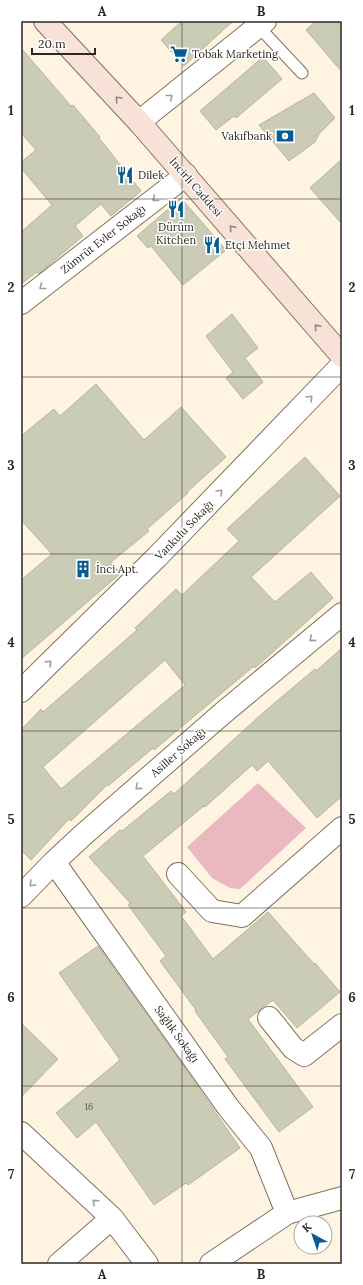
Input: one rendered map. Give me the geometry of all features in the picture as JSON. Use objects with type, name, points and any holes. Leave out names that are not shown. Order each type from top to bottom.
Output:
[{"type":"main road","name":"İncirli Caddesi","points":[[45,21],[186,175],[342,356]]},
{"type":"street","points":[[139,122],[262,24]]},
{"type":"street","name":"Zümrüt Evler Sokağı","points":[[21,303],[186,175]]},
{"type":"street","name":"Vankulu Sokağı","points":[[21,690],[157,557],[342,365]]},
{"type":"street","name":"Asiller Sokağı","points":[[21,896],[54,862],[223,712],[342,614]]},
{"type":"street","points":[[178,874],[212,912],[242,916],[342,828]]},
{"type":"street","name":"Sağlık Sokağı","points":[[54,862],[228,1107],[261,1148],[287,1213]]},
{"type":"street","points":[[269,1018],[293,1048],[304,1055],[342,1025]]},
{"type":"street","points":[[21,1133],[112,1218],[147,1264]]},
{"type":"street","points":[[211,1264],[287,1213],[342,1198]]},
{"type":"street","points":[[59,1264],[112,1218]]},
{"type":"lane","points":[[262,24],[302,73]]},
{"type":"shaded area","points":[[258,783],[306,828],[240,889],[230,888],[212,878],[187,847]]},
{"type":"building","points":[[182,21],[233,21],[184,66],[161,40]]},
{"type":"building","points":[[316,21],[342,21],[342,72],[306,30]]},
{"type":"building","points":[[21,48],[100,137],[99,138],[141,191],[111,216],[101,204],[75,226],[83,236],[39,274],[37,272],[21,284],[21,232],[52,205],[21,168],[21,162],[36,150],[21,133]]},
{"type":"building","points":[[263,57],[282,79],[236,118],[234,116],[216,130],[200,111]]},
{"type":"building","points":[[314,93],[335,118],[319,134],[315,142],[289,161],[259,125]]},
{"type":"building","points":[[342,159],[342,224],[310,188]]},
{"type":"building","points":[[181,198],[226,250],[183,285],[151,246],[148,248],[137,236]]},
{"type":"building","points":[[232,314],[258,348],[245,358],[263,382],[243,399],[226,378],[233,372],[206,336]]},
{"type":"building","points":[[96,384],[144,440],[181,407],[226,457],[147,529],[149,531],[110,563],[121,573],[21,659],[21,580],[52,554],[21,520],[21,436],[54,409],[60,416]]},
{"type":"building","points":[[305,457],[340,496],[251,577],[275,602],[311,572],[333,598],[255,668],[254,666],[154,750],[153,748],[108,786],[107,785],[71,821],[69,819],[31,860],[21,850],[21,730],[41,709],[43,712],[137,630],[135,628],[176,589],[182,595],[239,541],[227,529]],"holes":[[[165,660],[185,685],[61,789],[43,767]]]},
{"type":"building","points":[[342,648],[342,796],[317,818],[268,761],[257,771],[252,765],[205,807],[204,806],[143,856],[186,912],[181,916],[213,959],[268,912],[340,992],[297,1028],[273,1000],[248,1019],[313,1107],[279,1132],[225,1059],[228,1057],[160,961],[166,956],[128,905],[130,903],[89,857],[120,830],[122,831],[171,791],[174,794],[265,711],[315,669],[316,671]]},
{"type":"building","points":[[98,946],[240,1148],[188,1185],[186,1183],[154,1205],[96,1122],[77,1138],[56,1113],[120,1060],[59,973]]},
{"type":"building","points":[[21,1023],[58,1059],[21,1097]]},
{"type":"place","name":"Tobak Marketing","points":[[179,54]]},
{"type":"place","name":"Vakıfbank","points":[[285,136]]},
{"type":"place","name":"Dilek","points":[[125,175]]},
{"type":"place","name":"Dürüm Kitchen","points":[[176,209]]},
{"type":"place","name":"Etçi Mehmet","points":[[212,245]]},
{"type":"place","name":"İnci Apt.","points":[[83,569]]}]
